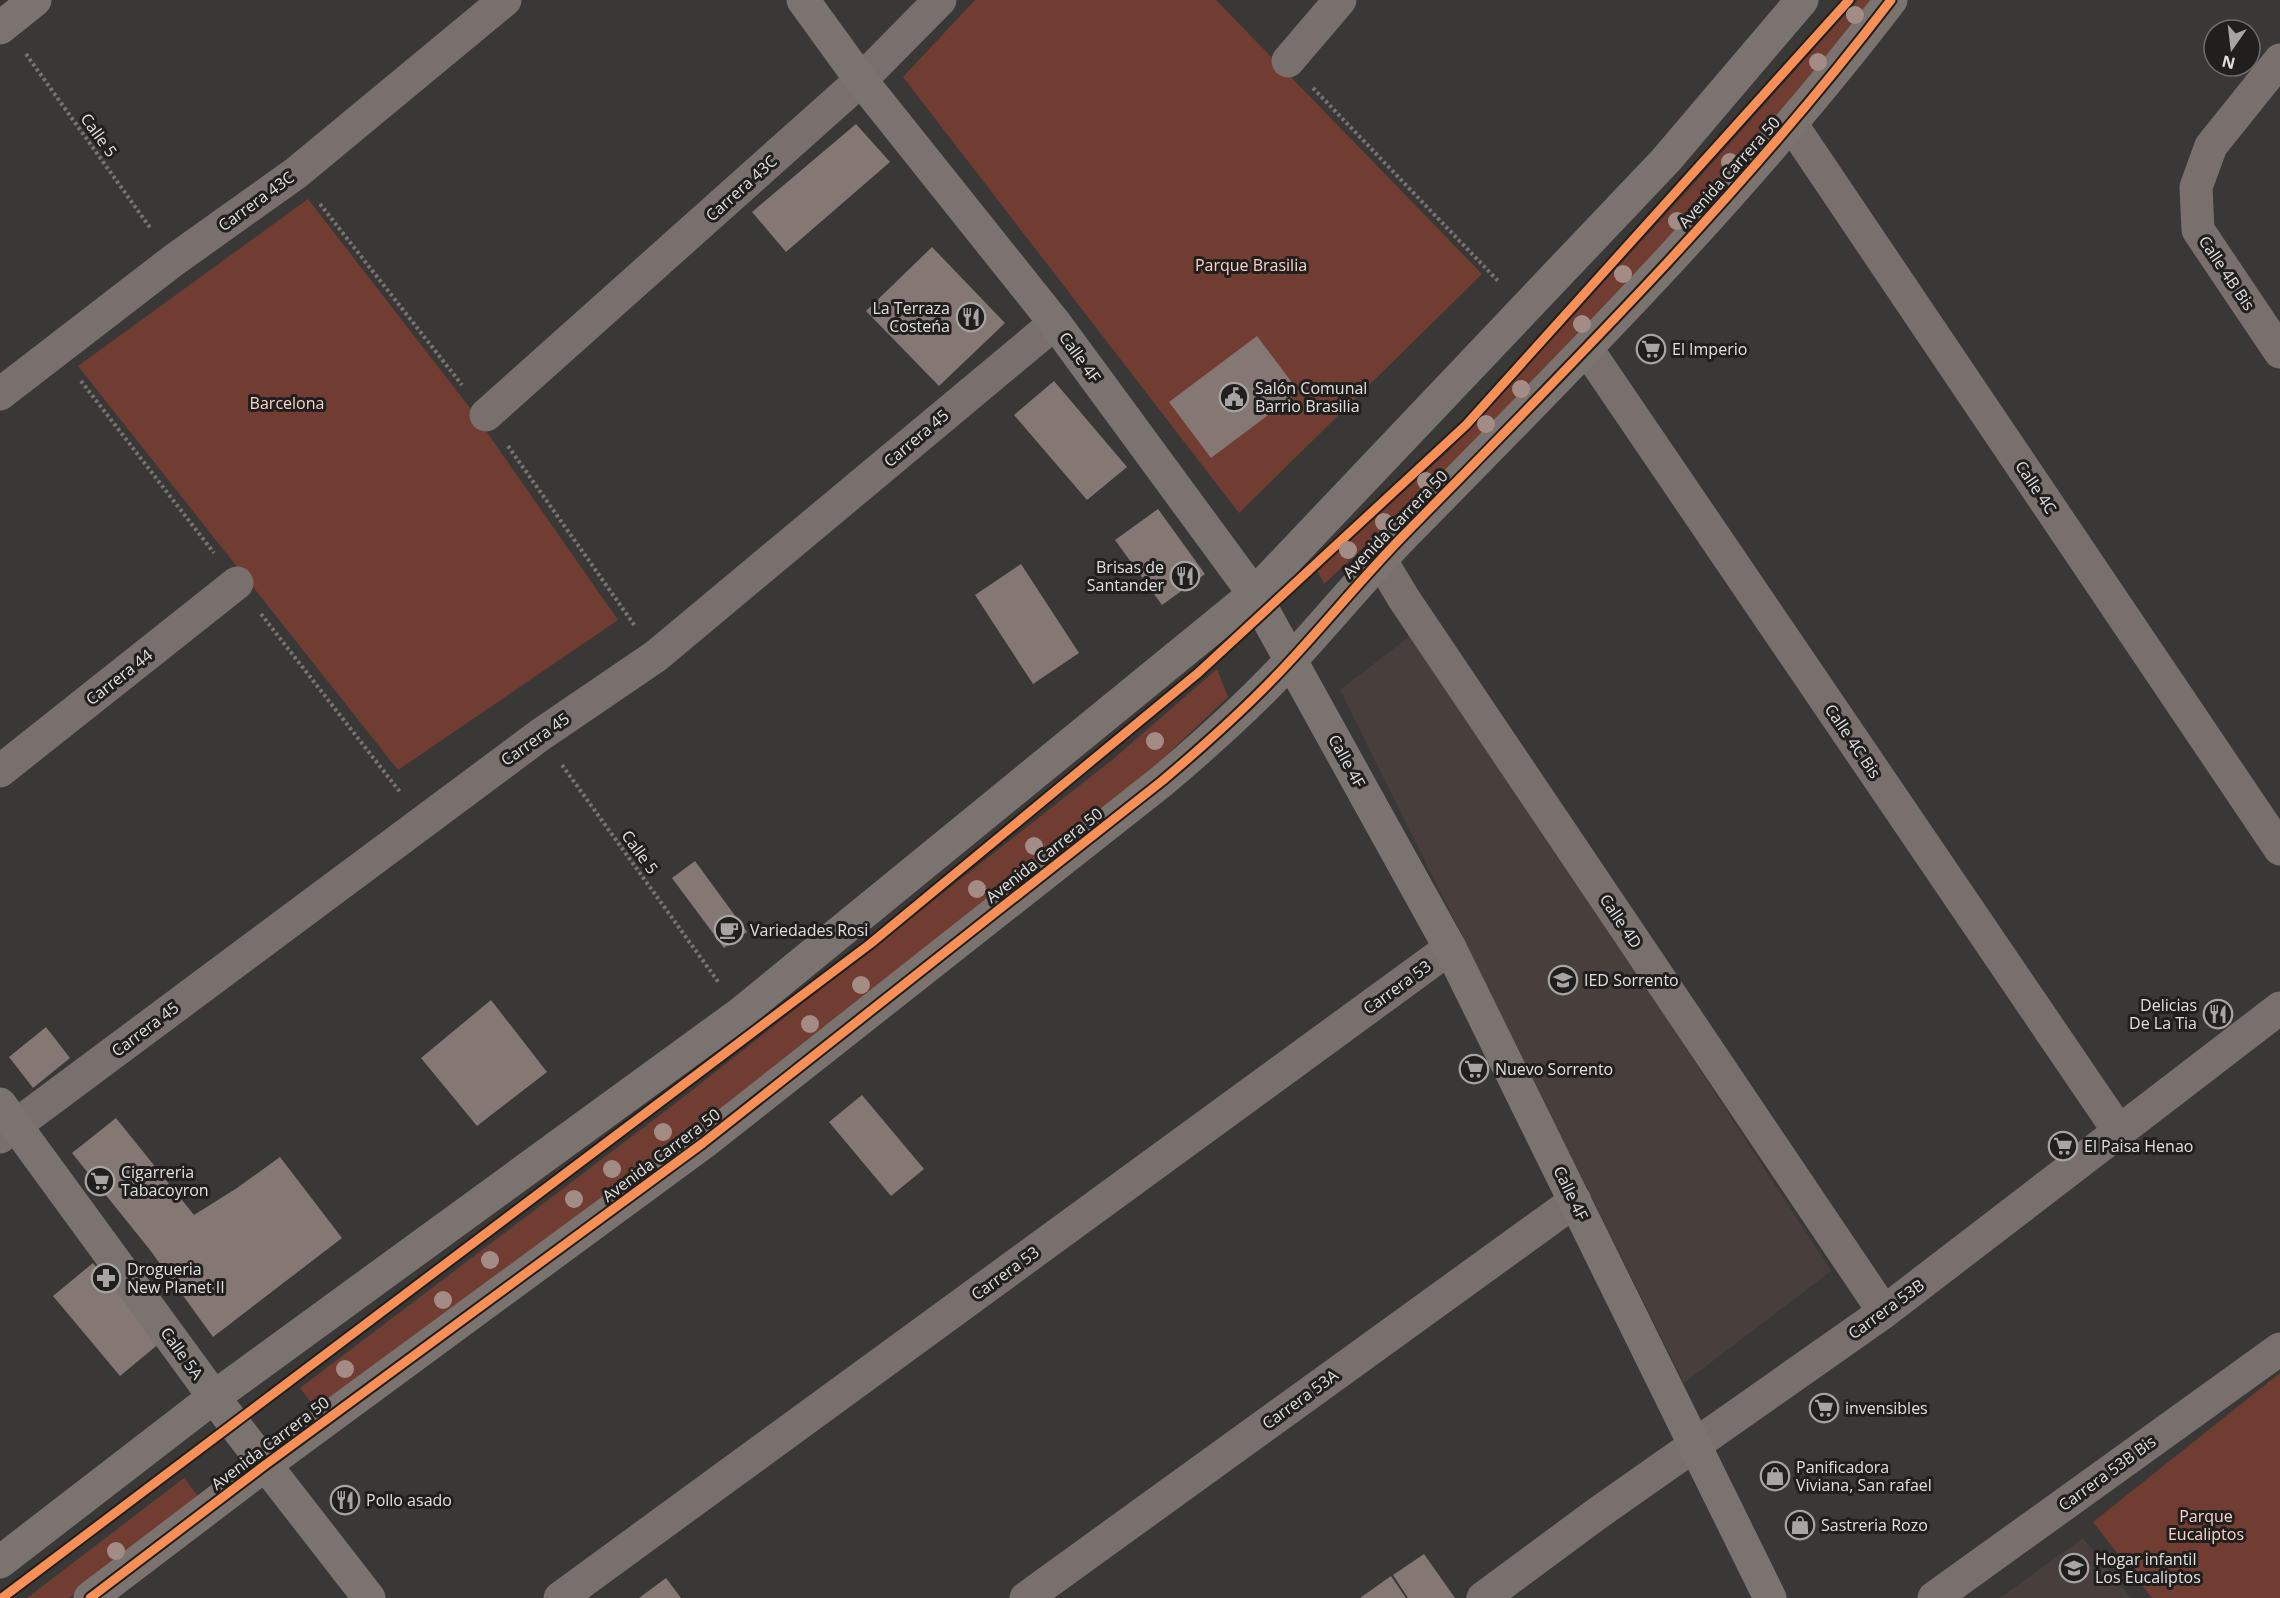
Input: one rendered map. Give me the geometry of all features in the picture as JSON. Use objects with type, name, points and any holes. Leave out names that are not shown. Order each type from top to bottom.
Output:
[{"type":"main road","points":[[3,26],[35,0]]},
{"type":"main road","name":"Calle 4F","points":[[803,0],[861,80],[1055,322],[1254,594],[1450,948],[1770,1598]]},
{"type":"main road","points":[[0,1562],[214,1397],[741,1012],[1254,594],[1666,160],[1802,0]]},
{"type":"main road","name":"Avenida Carrera 50","points":[[90,1598],[265,1465],[713,1136],[1162,781],[1227,725],[1290,661],[1380,560],[1587,349],[1792,125],[1891,0]]},
{"type":"main road","name":"Calle 5A","points":[[5,1122],[265,1465],[369,1598]]},
{"type":"street","name":"Carrera 43C","points":[[0,394],[174,260],[296,173],[505,0]]},
{"type":"street","points":[[861,80],[940,0]]},
{"type":"street","points":[[1288,61],[1340,0]]},
{"type":"street","name":"Calle 4B Bis","points":[[2280,60],[2211,146],[2196,187],[2198,230],[2280,352]]},
{"type":"street","name":"Carrera 43C","points":[[486,415],[861,80]]},
{"type":"street","name":"Calle 4C","points":[[1792,125],[2280,849]]},
{"type":"street","name":"Carrera 45","points":[[5,1122],[540,735],[656,656],[1055,322]]},
{"type":"street","name":"Calle 4C Bis","points":[[1587,349],[2120,1133]]},
{"type":"street","name":"Calle 4D","points":[[1380,560],[1884,1312]]},
{"type":"street","name":"Carrera 44","points":[[0,771],[237,583]]},
{"type":"street","name":"Carrera 53","points":[[560,1598],[1450,948]]},
{"type":"street","name":"Carrera 53B","points":[[1483,1598],[1884,1312],[2280,1008]]},
{"type":"street","name":"Carrera 53A","points":[[1026,1598],[1575,1201]]},
{"type":"street","name":"Carrera 53B Bis","points":[[1934,1598],[2280,1349]]},
{"type":"path","points":[[1288,61],[1507,290]]},
{"type":"shaded area","name":"IED Sorrento","points":[[1415,632],[1831,1271],[1684,1383],[1340,690]]},
{"type":"shaded area","name":"Hogar infantil Los Eucaliptos","points":[[2083,1538],[2131,1598],[2000,1598]]},
{"type":"green space","name":"Parque Brasilia","points":[[975,0],[1216,0],[1482,274],[1239,513],[903,77]]},
{"type":"green space","points":[[1858,0],[1876,0],[1787,115],[1525,397],[1324,584],[1317,570],[1451,449]]},
{"type":"green space","name":"Barcelona","points":[[308,199],[470,408],[618,620],[398,770],[78,366]]},
{"type":"green space","points":[[1217,669],[1228,697],[1139,781],[701,1125],[315,1408],[300,1388],[676,1103],[1112,760]]},
{"type":"green space","name":"Parque Eucaliptos","points":[[2280,1373],[2280,1598],[2152,1598],[2093,1522]]},
{"type":"green space","points":[[184,1478],[200,1499],[69,1598],[27,1598]]},
{"type":"building","points":[[856,124],[890,162],[786,252],[752,212]]},
{"type":"building","points":[[932,247],[1005,323],[939,386],[866,311]]},
{"type":"building","name":"Salón Comunal Barrio Brasilia","points":[[1257,336],[1299,392],[1211,458],[1169,402]]},
{"type":"building","points":[[1054,381],[1127,467],[1087,500],[1014,415]]},
{"type":"building","points":[[1158,509],[1205,574],[1162,605],[1115,540]]},
{"type":"building","points":[[1021,564],[1079,653],[1033,684],[975,595]]},
{"type":"building","points":[[695,861],[747,932],[724,948],[672,878]]},
{"type":"building","points":[[491,1000],[547,1072],[477,1126],[421,1058]]},
{"type":"building","points":[[46,1027],[70,1058],[33,1088],[9,1057]]},
{"type":"building","points":[[862,1095],[924,1169],[891,1196],[829,1122]]},
{"type":"building","points":[[116,1118],[194,1215],[280,1157],[342,1238],[213,1337],[150,1250],[72,1153]]},
{"type":"building","points":[[93,1263],[161,1342],[120,1376],[53,1296]]},
{"type":"building","points":[[1424,1554],[1455,1598],[1408,1598],[1393,1575]]},
{"type":"building","points":[[1391,1576],[1406,1598],[1360,1598]]},
{"type":"building","points":[[666,1578],[681,1598],[639,1598]]},
{"type":"cycle path","points":[[2,1598],[870,944],[1198,673],[1466,425],[1849,0]]},
{"type":"cycle path","points":[[90,1598],[265,1465],[703,1143],[1162,781],[1212,738],[1276,676],[1389,551],[1530,407],[1717,209],[1777,141],[1891,0]]},
{"type":"place","name":"La Terraza Costeńa","points":[[971,317]]},
{"type":"place","name":"El Imperio","points":[[1651,349]]},
{"type":"place","name":"Salón Comunal Barrio Brasilia","points":[[1234,397]]},
{"type":"place","name":"Brisas de Santander","points":[[1185,576]]},
{"type":"place","name":"Variedades Rosi","points":[[729,930]]},
{"type":"place","name":"IED Sorrento","points":[[1563,980]]},
{"type":"place","name":"Delicias De La Tia","points":[[2218,1014]]},
{"type":"place","name":"Nuevo Sorrento","points":[[1474,1069]]},
{"type":"place","name":"El Paisa Henao","points":[[2063,1146]]},
{"type":"place","name":"Cigarreria Tabacoyron","points":[[100,1181]]},
{"type":"place","name":"Drogueria New Planet II","points":[[106,1278]]},
{"type":"place","name":"invensibles","points":[[1824,1408]]},
{"type":"place","name":"Panificadora Viviana, San rafael","points":[[1775,1476]]},
{"type":"place","name":"Pollo asado","points":[[345,1500]]},
{"type":"place","name":"Sastreria Rozo","points":[[1800,1525]]},
{"type":"place","name":"Hogar infantil Los Eucaliptos","points":[[2074,1568]]}]
